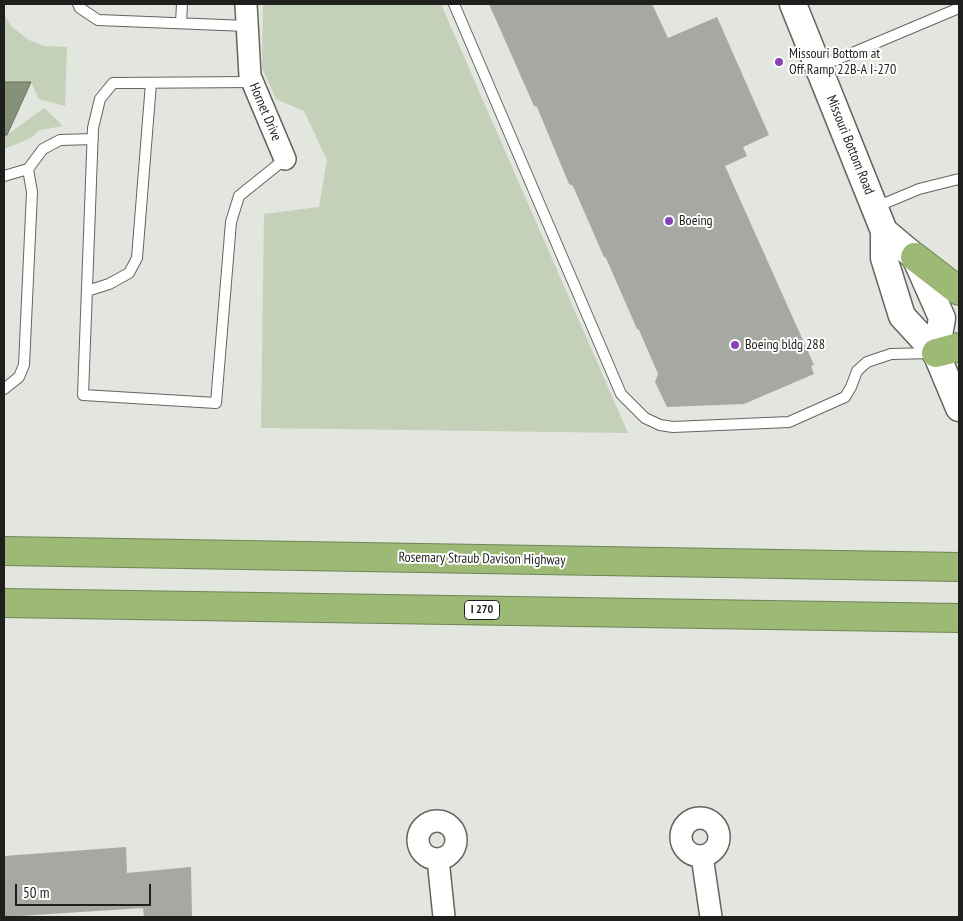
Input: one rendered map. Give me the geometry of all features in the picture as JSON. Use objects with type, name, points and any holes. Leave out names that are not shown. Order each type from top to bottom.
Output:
[{"type":"highway","points":[[915,257],[959,291]]},
{"type":"highway","name":"Rosemary Straub Davison Highway","points":[[4,552],[959,566]]},
{"type":"highway","name":"I 270","points":[[4,603],[959,618]]},
{"type":"street","name":"Hornet Drive","points":[[246,4],[250,76],[285,159]]},
{"type":"street","name":"Missouri Bottom Road","points":[[793,4],[884,231],[884,258],[902,316],[948,350]]},
{"type":"street","name":"Missouri Bottom Road","points":[[884,231],[915,257],[942,318],[959,408]]},
{"type":"street","points":[[702,856],[711,917]]},
{"type":"street","points":[[438,859],[444,917]]},
{"type":"lane","points":[[78,4],[80,8],[98,20],[247,26]]},
{"type":"lane","points":[[181,23],[182,4]]},
{"type":"lane","points":[[454,4],[621,394],[645,418],[660,425],[673,427],[788,422],[845,397],[857,371],[867,362],[891,354],[948,350]]},
{"type":"lane","points":[[818,68],[959,8]]},
{"type":"lane","points":[[253,82],[113,83],[100,99],[93,128],[83,395],[216,404],[231,222],[239,196],[285,159]]},
{"type":"lane","points":[[87,291],[109,284],[129,274],[137,258],[151,83]]},
{"type":"lane","points":[[4,176],[28,169],[43,149],[60,140],[93,139]]},
{"type":"lane","points":[[4,389],[19,377],[24,365],[32,192],[28,169]]},
{"type":"lane","points":[[875,207],[919,189],[959,179]]},
{"type":"shaded area","points":[[263,4],[441,4],[628,433],[261,428],[264,214],[319,207],[327,160],[304,111],[276,99],[262,68]]},
{"type":"shaded area","points":[[4,14],[12,27],[29,40],[44,46],[67,47],[65,106],[39,99],[31,82],[4,82]]},
{"type":"shaded area","points":[[4,82],[31,82],[7,135],[4,135]]},
{"type":"shaded area","points":[[44,108],[63,126],[40,130],[31,138],[4,149],[4,135],[7,135]]},
{"type":"building","name":"Boeing","points":[[489,4],[652,4],[668,38],[717,17],[769,135],[743,147],[747,156],[725,166],[814,365],[811,366],[814,374],[744,404],[667,407],[655,382],[658,374],[639,330],[573,186],[569,184],[537,107],[534,106]]},
{"type":"building","points":[[126,847],[127,873],[191,867],[192,917],[144,917],[143,908],[4,917],[4,856]]},
{"type":"place","name":"Missouri Bottom at Off Ramp 22B-A I-270","points":[[779,62]]},
{"type":"place","name":"Boeing","points":[[669,221]]},
{"type":"place","name":"Boeing bldg 288","points":[[735,345]]}]
